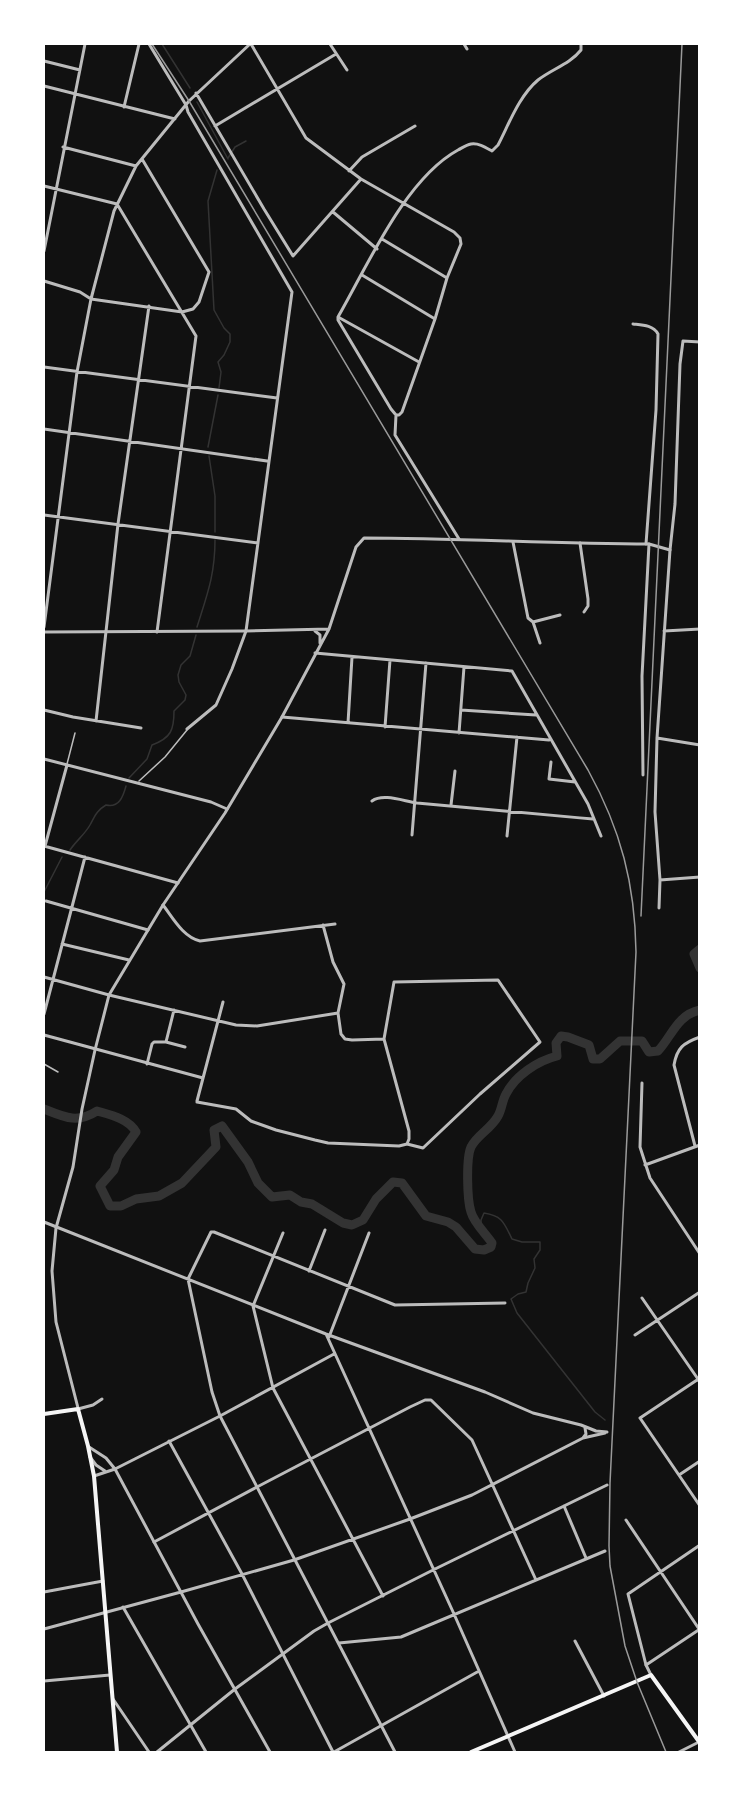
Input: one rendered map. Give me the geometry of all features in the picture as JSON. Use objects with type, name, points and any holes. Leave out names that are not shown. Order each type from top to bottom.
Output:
[{"type":"main road","points":[[44,1414],[78,1408],[88,1446],[94,1476],[98,1546],[106,1612],[117,1752]]},
{"type":"main road","points":[[471,1752],[651,1676],[699,1742]]},
{"type":"street","points":[[44,251],[85,44]]},
{"type":"street","points":[[124,107],[139,44]]},
{"type":"street","points":[[149,44],[292,292],[246,631],[216,705],[187,729]]},
{"type":"street","points":[[44,627],[77,372],[91,298],[117,204],[136,166],[186,105],[250,44],[306,138],[361,179],[454,232],[460,238],[461,244],[447,278],[402,412],[396,415]]},
{"type":"street","points":[[330,44],[347,70]]},
{"type":"street","points":[[464,44],[467,49]]},
{"type":"street","points":[[459,539],[395,435],[396,415],[338,320],[403,203],[426,174],[450,154],[469,144],[480,144],[492,151],[498,145],[528,89],[539,79],[576,57],[581,50],[581,44]]},
{"type":"street","points":[[215,126],[336,54]]},
{"type":"street","points":[[44,61],[80,70]]},
{"type":"street","points":[[44,86],[175,119]]},
{"type":"street","points":[[196,93],[293,256],[361,179]]},
{"type":"street","points":[[349,171],[362,157],[415,126]]},
{"type":"street","points":[[63,147],[136,166]]},
{"type":"street","points":[[44,281],[80,292],[91,298],[182,312],[193,309],[199,302],[209,272],[142,159]]},
{"type":"street","points":[[44,186],[117,204],[195,336],[157,632]]},
{"type":"street","points":[[333,212],[376,249]]},
{"type":"street","points":[[382,239],[447,278]]},
{"type":"street","points":[[362,275],[435,319]]},
{"type":"street","points":[[96,721],[118,524],[149,306]]},
{"type":"street","points":[[339,317],[419,362]]},
{"type":"street","points":[[633,324],[650,326],[658,334],[642,676],[643,775]]},
{"type":"street","points":[[659,908],[660,880],[655,812],[657,738],[675,504],[682,341],[699,342]]},
{"type":"street","points":[[44,367],[277,399]]},
{"type":"street","points":[[44,429],[268,461]]},
{"type":"street","points":[[44,515],[258,543]]},
{"type":"street","points":[[102,1399],[93,1405],[78,1408],[56,1322],[52,1270],[56,1228],[73,1167],[94,1050],[109,995],[163,905],[227,809],[282,717],[328,629],[356,547],[364,538],[648,544],[670,550]]},
{"type":"street","points":[[513,542],[528,618],[533,622],[540,643]]},
{"type":"street","points":[[580,543],[588,600],[588,606],[584,612]]},
{"type":"street","points":[[533,622],[560,615]]},
{"type":"street","points":[[44,632],[328,629]]},
{"type":"street","points":[[664,632],[699,629]]},
{"type":"street","points":[[314,630],[320,635],[320,644]]},
{"type":"street","points":[[315,653],[512,671],[575,782],[601,836]]},
{"type":"street","points":[[348,723],[352,657]]},
{"type":"street","points":[[385,727],[390,660]]},
{"type":"street","points":[[412,835],[426,663]]},
{"type":"street","points":[[459,733],[464,667]]},
{"type":"street","points":[[44,710],[141,728]]},
{"type":"street","points":[[461,710],[536,715]]},
{"type":"street","points":[[282,717],[550,740]]},
{"type":"street","points":[[507,836],[517,737]]},
{"type":"street","points":[[657,738],[699,746]]},
{"type":"street","points":[[44,759],[211,802],[227,809]]},
{"type":"street","points":[[551,762],[549,779],[575,782]]},
{"type":"street","points":[[67,765],[44,846],[178,884]]},
{"type":"street","points":[[451,805],[454,771]]},
{"type":"street","points":[[372,801],[378,798],[594,819]]},
{"type":"street","points":[[44,1014],[85,857]]},
{"type":"street","points":[[660,880],[699,877]]},
{"type":"street","points":[[46,901],[148,930]]},
{"type":"street","points":[[163,905],[182,929],[193,939],[200,940],[335,924]]},
{"type":"street","points":[[323,926],[333,962],[344,984],[338,1013],[341,1034],[345,1039],[384,1039]]},
{"type":"street","points":[[62,944],[129,960]]},
{"type":"street","points":[[44,977],[109,995],[236,1024],[257,1026],[338,1013]]},
{"type":"street","points":[[223,1002],[197,1102],[236,1108],[251,1121],[328,1143],[399,1146],[407,1144],[423,1148],[540,1042],[498,980],[394,981],[384,1039],[409,1131],[410,1139],[407,1144]]},
{"type":"street","points":[[166,1042],[174,1010]]},
{"type":"street","points":[[44,1035],[203,1078]]},
{"type":"street","points":[[645,1165],[697,1146],[674,1065],[675,1055],[680,1048],[688,1041],[699,1037]]},
{"type":"street","points":[[147,1064],[154,1042],[166,1042],[185,1047]]},
{"type":"street","points":[[642,1083],[640,1147],[645,1165],[650,1179],[699,1254]]},
{"type":"street","points":[[44,1222],[328,1337],[485,1392],[533,1413],[607,1432],[583,1438],[472,1495],[353,1540],[294,1560],[44,1629]]},
{"type":"street","points":[[309,1271],[325,1230]]},
{"type":"street","points":[[395,1752],[220,1416],[212,1392],[188,1279],[210,1234],[214,1232],[395,1305],[505,1303]]},
{"type":"street","points":[[283,1233],[253,1306],[273,1388],[383,1596]]},
{"type":"street","points":[[369,1233],[328,1337],[515,1752]]},
{"type":"street","points":[[635,1335],[699,1292]]},
{"type":"street","points":[[642,1298],[699,1380],[640,1418],[699,1506]]},
{"type":"street","points":[[94,1476],[115,1469],[220,1416],[334,1354]]},
{"type":"street","points":[[154,1542],[257,1486],[425,1400],[431,1400],[472,1440],[536,1580]]},
{"type":"street","points":[[583,1438],[585,1428]]},
{"type":"street","points":[[170,1441],[242,1574],[333,1752],[478,1671]]},
{"type":"street","points":[[88,1446],[106,1458],[115,1469],[270,1752]]},
{"type":"street","points":[[89,1455],[96,1465],[107,1471]]},
{"type":"street","points":[[679,1476],[699,1461]]},
{"type":"street","points":[[156,1752],[235,1689],[314,1631],[434,1569],[607,1485]]},
{"type":"street","points":[[564,1506],[586,1558]]},
{"type":"street","points":[[626,1521],[699,1629],[646,1665]]},
{"type":"street","points":[[651,1676],[646,1665],[628,1594],[699,1545]]},
{"type":"street","points":[[339,1643],[401,1637],[605,1551]]},
{"type":"street","points":[[44,1592],[103,1581]]},
{"type":"street","points":[[123,1607],[206,1752]]},
{"type":"street","points":[[575,1641],[604,1696]]},
{"type":"street","points":[[44,1681],[111,1675]]},
{"type":"street","points":[[112,1698],[149,1752]]},
{"type":"street","points":[[679,1752],[699,1742]]},
{"type":"lane","points":[[137,783],[165,757],[187,729]]},
{"type":"lane","points":[[67,765],[75,733]]},
{"type":"lane","points":[[44,1064],[58,1072]]},
{"type":"waterway","points":[[162,44],[190,88]]},
{"type":"waterway","points":[[197,102],[228,159]]},
{"type":"waterway","points":[[228,158],[235,147],[246,141]]},
{"type":"waterway","points":[[217,170],[208,201],[214,310],[230,334],[230,342],[218,362],[221,372],[219,388]]},
{"type":"waterway","points":[[208,447],[218,395]]},
{"type":"waterway","points":[[209,456],[215,496],[215,532]]},
{"type":"waterway","points":[[197,627],[212,574],[215,540]]},
{"type":"waterway","points":[[129,778],[147,759],[152,745],[167,736],[172,728],[174,711],[185,700],[186,695],[178,675],[181,665],[190,656],[196,635]]},
{"type":"waterway","points":[[70,850],[100,809],[120,801],[126,786]]},
{"type":"waterway","points":[[44,892],[62,857]]},
{"type":"waterway","points":[[700,949],[694,954],[700,968]]},
{"type":"waterway","points":[[44,1109],[71,1118],[83,1117],[97,1111],[124,1121],[136,1132],[118,1157],[114,1170],[100,1186],[110,1206],[121,1206],[136,1199],[159,1196],[182,1183],[216,1147],[214,1130],[222,1126],[248,1162],[258,1183],[272,1197],[290,1195],[301,1202],[312,1204],[343,1223],[352,1225],[363,1220],[376,1199],[393,1182],[402,1183],[426,1216],[448,1222],[456,1227],[475,1249],[484,1250],[491,1247],[492,1243],[471,1212],[468,1179],[469,1152],[480,1135],[492,1125],[498,1116],[505,1097],[515,1081],[534,1065],[557,1056],[556,1043],[561,1036],[589,1045],[593,1059],[600,1059],[620,1041],[642,1041],[649,1052],[658,1051],[680,1021],[700,1010]]},
{"type":"waterway","points":[[481,1227],[484,1213],[490,1214],[502,1221],[512,1239],[522,1242],[540,1242],[540,1250],[534,1259],[535,1268],[526,1292],[511,1299],[517,1313],[595,1412],[605,1420]]},
{"type":"railway","points":[[152,44],[189,101],[588,770],[609,814],[624,858],[633,903],[636,952],[610,1483],[609,1546],[610,1566],[625,1646],[666,1752]]},
{"type":"railway","points":[[641,916],[682,44]]}]
